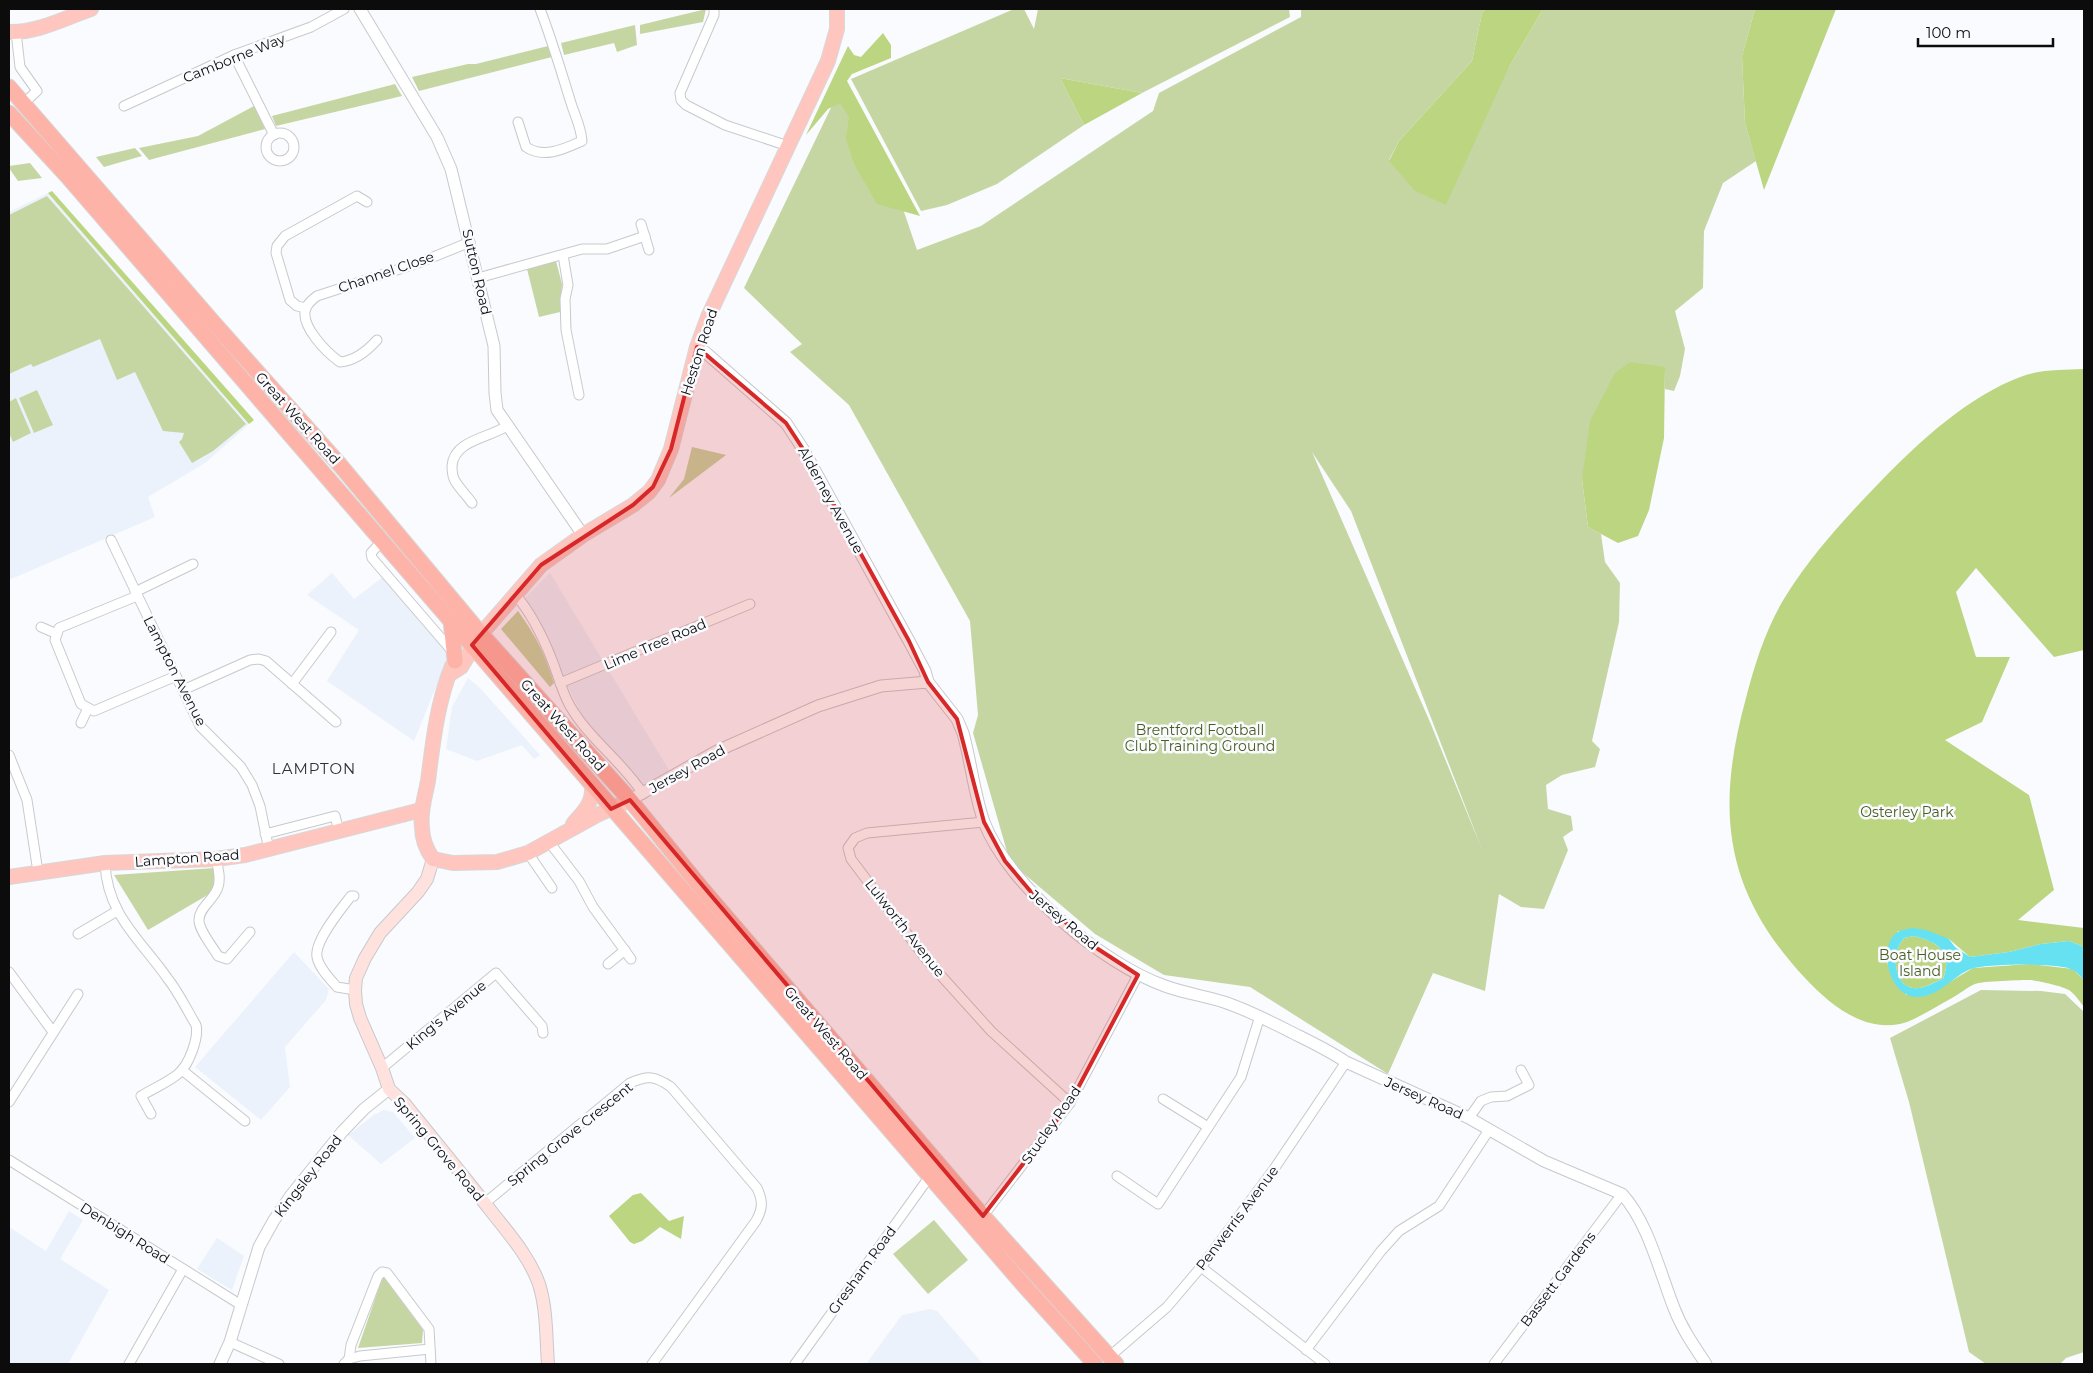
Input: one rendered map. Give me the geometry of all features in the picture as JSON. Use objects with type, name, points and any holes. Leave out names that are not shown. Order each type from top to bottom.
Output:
[{"type":"highway","name":"Great West Road","points":[[9,87],[340,465],[592,787],[613,808],[1021,1282],[1095,1364]]},
{"type":"highway","name":"Great West Road","points":[[9,113],[68,177],[378,545],[451,621],[476,639],[574,729],[637,797],[703,890],[983,1216],[1113,1361]]},
{"type":"highway","points":[[451,621],[453,662]]},
{"type":"highway","points":[[574,729],[584,760],[613,798],[613,808]]},
{"type":"main road","points":[[14,34],[91,9]]},
{"type":"main road","name":"Heston Road","points":[[453,662],[476,639],[540,565],[583,535],[633,505],[649,492],[658,480],[671,449],[697,347],[722,285],[831,52],[836,29],[837,9]]},
{"type":"main road","points":[[433,859],[426,849],[423,838],[421,810],[426,789],[437,712],[453,662]]},
{"type":"main road","points":[[568,831],[589,806],[592,787]]},
{"type":"main road","name":"Jersey Road","points":[[433,859],[453,863],[496,862],[528,853],[637,797]]},
{"type":"main road","name":"Lampton Road","points":[[9,877],[105,863],[216,859],[269,850],[421,810]]},
{"type":"main road","name":"Spring Grove Road","points":[[433,859],[427,879],[418,892],[380,933],[365,958],[356,978],[354,990],[356,1004],[389,1089],[404,1103],[520,1249],[539,1286],[544,1305],[548,1364]]},
{"type":"street","name":"Camborne Way","points":[[124,106],[234,55],[311,27],[344,9]]},
{"type":"street","name":"Sutton Road","points":[[360,9],[443,148],[456,187],[494,346],[496,405],[507,426],[583,535]]},
{"type":"street","points":[[518,122],[526,147],[539,154],[551,152],[582,141],[581,131],[559,58],[540,9]]},
{"type":"street","points":[[714,9],[714,15],[680,93],[681,100],[686,105],[725,124],[788,146]]},
{"type":"street","points":[[14,34],[20,67],[37,92],[24,104]]},
{"type":"street","points":[[234,55],[274,135]]},
{"type":"street","points":[[367,202],[358,196],[285,236],[277,246],[276,253],[290,300],[297,306],[306,308],[305,317],[310,331],[340,362],[348,361],[358,356],[370,348],[376,340]]},
{"type":"street","points":[[641,224],[649,250]]},
{"type":"street","points":[[478,278],[582,249],[607,249],[645,236]]},
{"type":"street","name":"Channel Close","points":[[306,308],[317,296],[420,262],[470,242]]},
{"type":"street","points":[[563,255],[568,285],[565,299],[566,330],[579,395]]},
{"type":"street","name":"Alderney Avenue","points":[[697,347],[760,399],[790,430],[804,449],[925,671],[928,682]]},
{"type":"street","points":[[472,503],[454,480],[452,462],[456,452],[462,446],[507,426]]},
{"type":"street","name":"Lampton Avenue","points":[[111,540],[200,726],[241,767],[252,785],[258,800],[269,850]]},
{"type":"street","name":"Great West Road","points":[[378,545],[371,553],[372,558],[453,662]]},
{"type":"street","points":[[176,676],[94,711],[81,704],[55,640],[59,628],[136,594],[193,564]]},
{"type":"street","points":[[515,594],[542,637],[569,705],[574,729]]},
{"type":"street","name":"Lime Tree Road","points":[[560,683],[750,604]]},
{"type":"street","points":[[42,627],[57,634]]},
{"type":"street","points":[[292,684],[331,632]]},
{"type":"street","points":[[183,690],[250,660],[259,659],[266,661],[336,722]]},
{"type":"street","name":"Jersey Road","points":[[637,797],[724,748],[832,700],[881,686],[928,682],[957,719],[963,733],[984,822],[1005,861],[1020,882],[1037,899],[1098,949],[1138,975],[1165,986],[1225,1002],[1260,1016],[1346,1062],[1469,1118],[1544,1161],[1622,1194]]},
{"type":"street","points":[[81,723],[88,708]]},
{"type":"street","points":[[9,755],[27,800],[38,872]]},
{"type":"street","points":[[265,834],[335,816],[339,831]]},
{"type":"street","name":"Lulworth Avenue","points":[[984,822],[867,833],[855,838],[848,848],[851,858],[926,959],[991,1031],[1070,1103]]},
{"type":"street","points":[[550,842],[579,880],[593,907],[631,959]]},
{"type":"street","points":[[528,853],[552,888]]},
{"type":"street","points":[[216,859],[219,879],[218,888],[202,910],[199,924],[218,956],[223,959],[227,959],[250,932]]},
{"type":"street","points":[[105,863],[107,884],[116,911],[128,930],[169,980],[196,1025],[198,1034],[194,1047],[182,1070],[140,1096],[151,1114]]},
{"type":"street","points":[[354,896],[351,896],[318,944],[317,958],[337,987],[354,990]]},
{"type":"street","points":[[78,934],[116,911]]},
{"type":"street","points":[[608,964],[625,950]]},
{"type":"street","points":[[9,972],[53,1032]]},
{"type":"street","name":"King's Avenue","points":[[382,1068],[496,973],[542,1026],[543,1033]]},
{"type":"street","name":"Stucley Road","points":[[983,1216],[1070,1103],[1138,975]]},
{"type":"street","points":[[9,1102],[78,994]]},
{"type":"street","points":[[1117,1176],[1158,1204],[1241,1077],[1260,1016]]},
{"type":"street","name":"Penwerris Avenue","points":[[1113,1361],[1167,1307],[1201,1267],[1274,1169],[1346,1062]]},
{"type":"street","points":[[182,1070],[245,1121]]},
{"type":"street","points":[[1469,1118],[1481,1101],[1491,1097],[1506,1096],[1533,1083],[1521,1070]]},
{"type":"street","name":"Spring Grove Crescent","points":[[485,1203],[630,1083],[643,1077],[654,1078],[671,1087],[757,1188],[762,1202],[761,1211],[756,1221],[652,1364]]},
{"type":"street","name":"Kingsley Road","points":[[220,1364],[230,1342],[259,1247],[274,1220],[292,1194],[342,1132],[364,1109],[389,1089]]},
{"type":"street","points":[[1164,1099],[1208,1127]]},
{"type":"street","points":[[1306,1350],[1381,1251],[1399,1231],[1439,1206],[1489,1130]]},
{"type":"street","name":"Denbigh Road","points":[[9,1160],[242,1305]]},
{"type":"street","name":"Gresham Road","points":[[795,1364],[930,1176]]},
{"type":"street","points":[[1622,1194],[1631,1204],[1653,1250],[1684,1332],[1706,1364]]},
{"type":"street","name":"Bassett Gardens","points":[[1494,1364],[1622,1194]]},
{"type":"street","points":[[1201,1267],[1325,1364]]},
{"type":"street","points":[[129,1364],[183,1269]]},
{"type":"street","points":[[346,1362],[378,1276],[382,1272],[386,1273],[429,1329],[431,1364]]},
{"type":"street","points":[[230,1342],[279,1364]]},
{"type":"street","points":[[346,1362],[360,1356],[430,1349]]},
{"type":"highlighted area","points":[[697,347],[786,423],[803,449],[909,641],[928,682],[957,719],[984,822],[1005,861],[1037,899],[1098,949],[1138,975],[1070,1103],[983,1216],[630,800],[611,809],[472,645],[541,565],[633,505],[653,487],[671,449]]},
{"type":"shaded area","points":[[48,193],[249,424],[205,463],[148,497],[155,517],[9,580],[9,212]]},
{"type":"shaded area","points":[[332,573],[354,599],[383,577],[447,651],[446,662],[414,741],[327,681],[359,630],[307,595]]},
{"type":"shaded area","points":[[550,573],[670,772],[643,788],[584,720],[525,598]]},
{"type":"shaded area","points":[[468,678],[480,688],[540,755],[534,759],[522,745],[477,761],[446,749],[452,707]]},
{"type":"shaded area","points":[[294,952],[329,989],[326,1000],[285,1047],[290,1087],[261,1120],[195,1067]]},
{"type":"shaded area","points":[[384,1110],[393,1112],[415,1138],[381,1164],[348,1135],[374,1115]]},
{"type":"shaded area","points":[[69,1211],[83,1220],[60,1259],[109,1290],[68,1364],[9,1364],[9,1227],[46,1251]]},
{"type":"shaded area","points":[[217,1238],[244,1256],[232,1290],[197,1269]]},
{"type":"shaded area","points":[[930,1309],[937,1311],[983,1364],[866,1364],[902,1315]]},
{"type":"green space","points":[[706,9],[703,22],[640,34],[640,25]]},
{"type":"green space","points":[[1014,9],[1024,9],[1034,29],[1038,9],[1289,9],[1290,17],[1142,93],[1060,78],[1084,125],[997,184],[947,205],[921,211],[851,79]]},
{"type":"green space","name":"Brentford Football Club Training Ground","points":[[1301,9],[1486,9],[1482,13],[1472,61],[1399,141],[1389,160],[1509,67],[1543,9],[1755,9],[1742,56],[1745,123],[1756,161],[1723,183],[1704,231],[1703,288],[1675,311],[1685,349],[1680,376],[1674,391],[1665,389],[1665,367],[1582,479],[1588,527],[1601,534],[1605,562],[1620,583],[1619,622],[1592,741],[1600,749],[1595,767],[1562,775],[1546,785],[1548,809],[1571,816],[1573,830],[1563,837],[1568,850],[1544,909],[1521,907],[1499,894],[1485,991],[1433,973],[1388,1074],[1250,987],[1164,975],[1095,934],[1010,862],[973,733],[978,715],[970,621],[849,405],[790,352],[802,344],[744,288],[840,89],[902,206],[917,250],[981,226],[1153,111],[1159,93],[1301,17]],"holes":[[[1312,452],[1351,511],[1481,847],[1430,722]]]},
{"type":"green space","points":[[1486,9],[1543,9],[1509,67],[1446,205],[1415,191],[1389,161],[1399,141],[1472,61],[1482,13]]},
{"type":"green space","points":[[1755,9],[1836,9],[1764,190],[1745,123],[1742,56]]},
{"type":"green space","points":[[635,25],[637,45],[617,52],[614,43],[564,55],[561,43]]},
{"type":"green space","points":[[883,33],[891,45],[891,58],[852,74],[847,81],[920,216],[877,204],[854,164],[846,139],[849,117],[840,103],[828,109],[806,135],[848,46],[854,55],[861,57]]},
{"type":"green space","points":[[548,46],[552,57],[419,91],[412,77],[468,64],[476,64]]},
{"type":"green space","points":[[1060,78],[1142,93],[1084,125]]},
{"type":"green space","points":[[395,84],[402,96],[276,126],[272,116]]},
{"type":"green space","points":[[254,106],[265,129],[149,160],[139,148],[198,136]]},
{"type":"green space","points":[[135,148],[142,156],[104,167],[96,157]]},
{"type":"green space","points":[[30,163],[42,178],[18,181],[9,166]]},
{"type":"green space","points":[[52,191],[254,420],[249,424],[48,193]]},
{"type":"green space","points":[[47,196],[246,424],[213,451],[192,463],[179,442],[184,433],[163,431],[135,372],[117,380],[100,339],[33,367],[31,364],[9,374],[9,215]]},
{"type":"green space","points":[[556,261],[562,284],[560,312],[539,317],[527,269]]},
{"type":"green space","points":[[1630,362],[1665,367],[1664,438],[1649,510],[1638,536],[1618,543],[1588,527],[1582,479],[1590,421],[1615,373]]},
{"type":"green space","name":"Osterley Park","points":[[2084,369],[2084,650],[2054,657],[1976,568],[1956,592],[1976,657],[2010,657],[1982,722],[1945,740],[2029,795],[2054,890],[2018,920],[2084,928],[2084,947],[2069,941],[2041,944],[2009,952],[1970,957],[1949,939],[1898,931],[1887,963],[1906,995],[1928,995],[1973,968],[2030,964],[2073,969],[2084,980],[2084,1007],[2066,988],[2056,985],[2031,980],[1993,981],[1972,985],[1930,1011],[1907,1022],[1878,1025],[1864,1021],[1838,1008],[1805,978],[1778,946],[1757,913],[1743,881],[1734,848],[1730,813],[1731,777],[1736,739],[1758,658],[1773,618],[1808,564],[1855,508],[1895,466],[1928,436],[1983,395],[2023,376],[2054,370]]},
{"type":"green space","points":[[37,390],[53,425],[34,433],[19,398]]},
{"type":"green space","points":[[16,398],[31,433],[13,442],[9,433],[9,402]]},
{"type":"green space","points":[[692,447],[726,455],[669,498],[684,479]]},
{"type":"green space","points":[[518,611],[535,637],[543,654],[554,683],[550,687],[501,629]]},
{"type":"green space","points":[[215,868],[216,880],[211,893],[148,930],[114,875]]},
{"type":"green space","name":"Boat House Island","points":[[1914,936],[1937,945],[1942,950],[1946,962],[1943,979],[1917,988],[1903,983],[1899,978],[1896,966],[1898,947],[1904,938]]},
{"type":"green space","points":[[1981,990],[2041,991],[2065,994],[2084,1012],[2084,1352],[2066,1358],[2060,1364],[1986,1364],[1969,1352],[1909,1102],[1890,1038]]},
{"type":"green space","points":[[641,1193],[669,1221],[684,1216],[681,1239],[660,1227],[642,1241],[634,1244],[630,1242],[609,1216],[633,1195]]},
{"type":"green space","points":[[934,1220],[968,1260],[928,1294],[893,1254]]},
{"type":"green space","points":[[383,1276],[423,1330],[422,1343],[358,1348]]},
{"type":"water","points":[[1913,928],[1926,930],[1949,939],[1955,947],[1970,957],[2009,952],[2041,944],[2069,941],[2084,947],[2084,980],[2066,967],[2023,965],[1979,967],[1965,972],[1939,990],[1925,996],[1907,995],[1899,989],[1893,980],[1887,958],[1888,947],[1892,938],[1900,931]],"holes":[[[1914,936],[1937,945],[1942,950],[1945,956],[1946,970],[1943,979],[1925,987],[1913,988],[1907,986],[1899,978],[1896,966],[1897,953],[1899,945],[1904,938]]]},
{"type":"district","name":"LAMPTON","points":[[314,769]]}]
